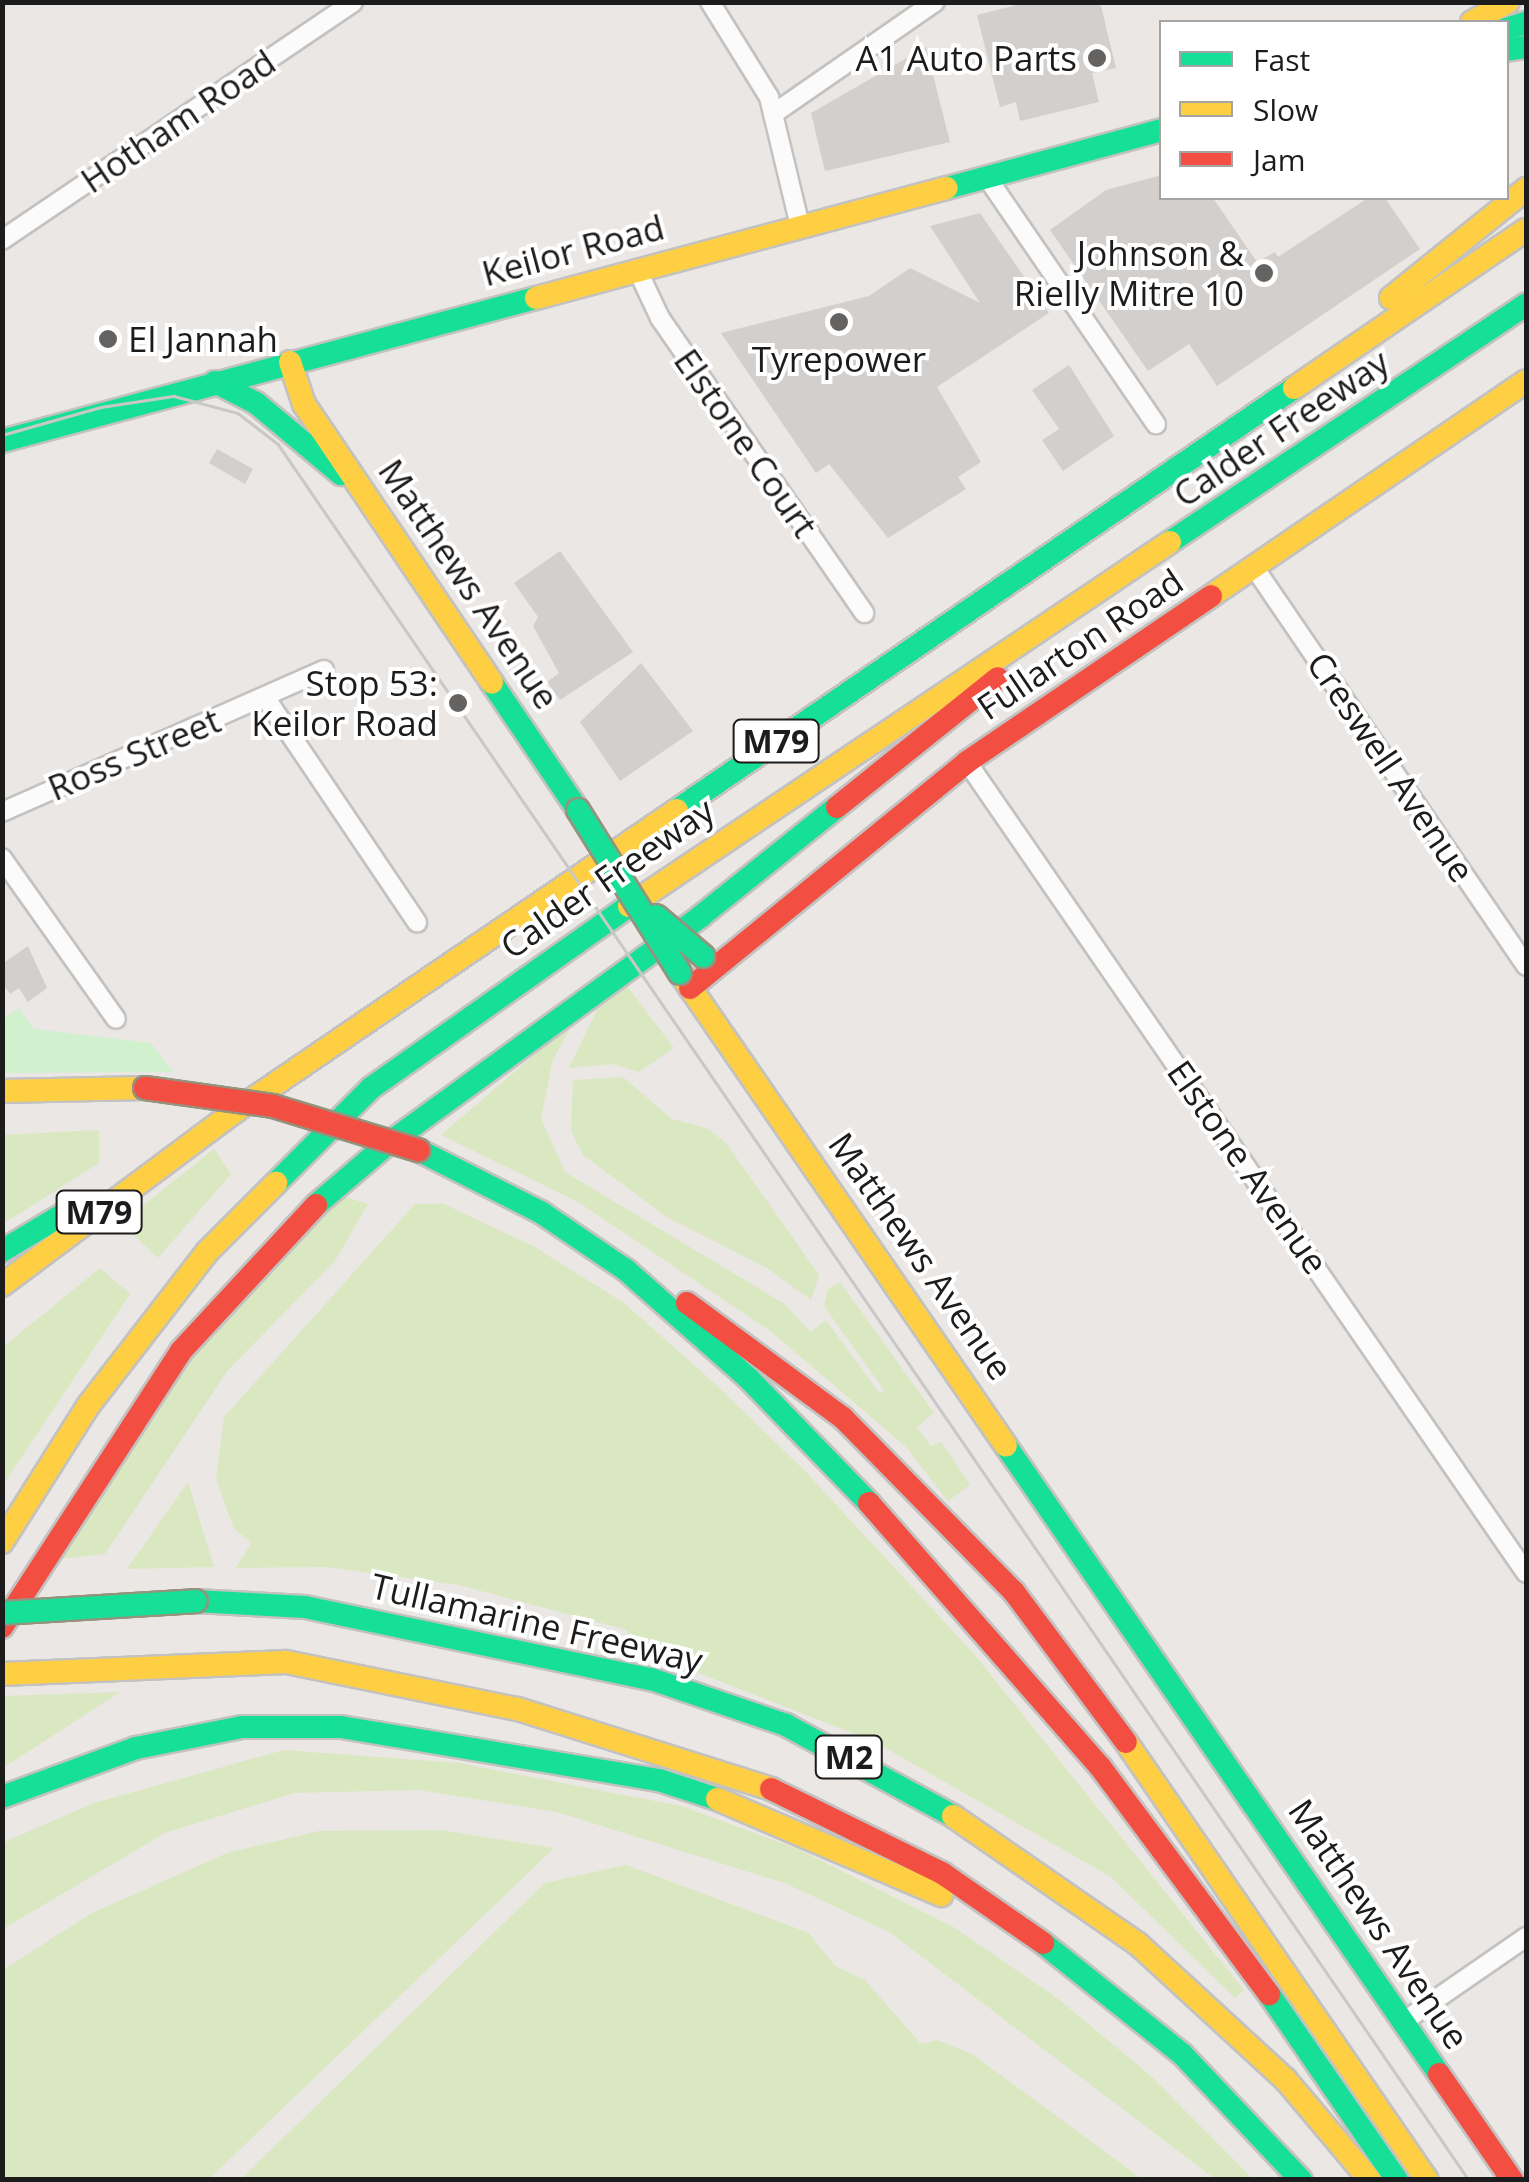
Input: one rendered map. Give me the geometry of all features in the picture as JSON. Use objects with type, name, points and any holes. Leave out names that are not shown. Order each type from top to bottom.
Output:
[{"type":"main road","points":[[1476,20],[1508,2]]},
{"type":"main road","name":"Keilor Road","points":[[2,441],[1159,131]]},
{"type":"main road","points":[[1278,396],[1526,190]]},
{"type":"main road","name":"Calder Freeway","points":[[2,1285],[196,1138],[1526,230]]},
{"type":"main road","name":"Calder Freeway","points":[[2,1542],[140,1334],[253,1200],[338,1116],[429,1044],[716,844],[1035,636],[1526,305]]},
{"type":"main road","name":"Matthews Avenue","points":[[290,362],[300,398],[578,810],[685,980],[1512,2180]]},
{"type":"main road","points":[[214,382],[256,403],[370,500]]},
{"type":"main road","name":"Fullarton Road","points":[[685,980],[731,956],[968,762],[1526,382]]},
{"type":"main road","points":[[2,1627],[181,1350],[300,1219],[384,1146],[570,1016],[981,697],[1035,636]]},
{"type":"main road","points":[[630,892],[703,956],[731,956]]},
{"type":"main road","points":[[2,1091],[144,1088],[274,1106],[418,1150],[542,1213],[626,1270],[716,1318],[770,1358],[903,1474],[1002,1578],[1099,1702],[1427,2180]]},
{"type":"main road","points":[[2,1252],[196,1138]]},
{"type":"main road","points":[[626,1270],[748,1378],[852,1484],[1038,1692],[1194,1886],[1397,2180]]},
{"type":"main road","name":"Tullamarine Freeway","points":[[2,1612],[196,1601],[305,1607],[470,1636],[651,1679],[786,1726],[976,1830],[1138,1944],[1284,2079],[1370,2180]]},
{"type":"main road","name":"M2","points":[[2,1674],[286,1662],[444,1692],[623,1739],[798,1798],[942,1873],[1062,1955],[1182,2054],[1302,2180]]},
{"type":"main road","points":[[2,1797],[136,1748],[242,1727],[341,1728],[515,1752],[658,1780],[764,1814],[1062,1955]]},
{"type":"street","name":"Hotham Road","points":[[2,240],[353,2]]},
{"type":"street","points":[[710,2],[762,82],[800,226]]},
{"type":"street","points":[[773,114],[934,2]]},
{"type":"street","points":[[986,176],[1156,424]]},
{"type":"street","name":"Elstone Court","points":[[637,270],[660,318],[864,613]]},
{"type":"street","name":"Creswell Avenue","points":[[1254,567],[1526,966]]},
{"type":"street","name":"Ross Street","points":[[2,812],[324,670]]},
{"type":"street","name":"Ross Street","points":[[266,697],[418,922]]},
{"type":"street","name":"Elstone Avenue","points":[[968,762],[1526,1573]]},
{"type":"street","points":[[2,858],[116,1019]]},
{"type":"street","points":[[1403,2022],[1526,1937]]},
{"type":"green space","points":[[627,986],[674,1048],[639,1072],[613,1064],[569,1068],[597,1010]]},
{"type":"green space","points":[[19,1008],[34,1029],[151,1043],[173,1072],[3,1073],[3,1019]]},
{"type":"green space","points":[[574,1021],[552,1062],[541,1118],[565,1172],[783,1303],[811,1332],[826,1320],[880,1394],[884,1390],[824,1306],[828,1289],[840,1282],[934,1413],[917,1427],[931,1446],[941,1442],[970,1485],[948,1501],[905,1446],[769,1330],[578,1202],[441,1135]]},
{"type":"green space","points":[[623,1077],[672,1119],[707,1128],[726,1143],[819,1275],[811,1300],[767,1268],[668,1218],[583,1155],[571,1131],[573,1080]]},
{"type":"green space","points":[[99,1130],[99,1163],[3,1224],[3,1135]]},
{"type":"green space","points":[[214,1149],[231,1174],[158,1258],[121,1223]]},
{"type":"green space","points":[[339,1195],[368,1204],[335,1261],[228,1370],[105,1554],[59,1559],[161,1390]]},
{"type":"green space","points":[[415,1204],[444,1204],[533,1246],[624,1303],[712,1381],[805,1471],[974,1654],[1244,1990],[1235,1998],[1111,1877],[873,1741],[627,1645],[627,1630],[459,1585],[326,1567],[235,1568],[252,1543],[234,1529],[216,1479],[224,1417]]},
{"type":"green space","points":[[100,1268],[130,1294],[3,1485],[3,1347]]},
{"type":"green space","points":[[188,1482],[214,1567],[127,1569]]},
{"type":"green space","points":[[120,1692],[3,1768],[3,1696]]},
{"type":"green space","points":[[284,1750],[459,1763],[681,1806],[798,1849],[955,1928],[1057,1998],[1151,2076],[1253,2179],[1215,2179],[889,1932],[787,1884],[557,1812],[419,1790],[294,1793],[165,1833],[3,1929],[2,1843],[94,1803]]},
{"type":"green space","points":[[441,1830],[554,1848],[209,2179],[3,2179],[3,1970],[90,1914],[227,1853],[319,1831]]},
{"type":"green space","points":[[626,1865],[809,1933],[835,1966],[865,1980],[921,2044],[937,2040],[972,2054],[1142,2179],[241,2179],[545,1883]]},
{"type":"building","points":[[1029,2],[1100,2],[1116,68],[1092,73],[1099,102],[1020,121],[1016,102],[1000,107],[977,15]]},
{"type":"building","points":[[926,47],[950,142],[825,171],[811,113]]},
{"type":"building","name":"Johnson & Rielly Mitre 10","points":[[1159,176],[1159,200],[1214,200],[1257,262],[1275,252],[1278,257],[1365,200],[1386,200],[1420,249],[1217,386],[1189,344],[1148,371],[1050,230],[1106,190]]},
{"type":"building","points":[[980,213],[1049,313],[937,387],[981,462],[958,477],[966,489],[888,538],[829,464],[816,473],[721,333],[869,296],[910,268],[980,303],[930,226]]},
{"type":"building","points":[[1069,365],[1114,436],[1063,471],[1042,440],[1059,429],[1032,390]]},
{"type":"building","points":[[217,449],[253,469],[245,484],[209,463]]},
{"type":"building","points":[[560,551],[633,652],[560,700],[547,682],[559,673],[533,626],[538,617],[514,583]]},
{"type":"building","points":[[641,663],[693,731],[620,781],[580,722]]},
{"type":"building","points":[[28,946],[47,988],[28,1002],[19,988],[10,994],[2,983],[2,964]]},
{"type":"tram line","points":[[2,435],[101,407],[174,396],[238,413],[278,444],[1469,2180]]},
{"type":"traffic: fast","points":[[1509,28],[1526,23]]},
{"type":"traffic: fast","points":[[1509,50],[1526,47]]},
{"type":"traffic: fast","points":[[947,188],[1159,131]]},
{"type":"traffic: fast","points":[[2,441],[536,298]]},
{"type":"traffic: fast","points":[[1170,542],[1526,305]]},
{"type":"traffic: fast","points":[[215,382],[256,403],[341,474]]},
{"type":"traffic: fast","points":[[677,810],[1294,388]]},
{"type":"traffic: fast","points":[[492,683],[578,810]]},
{"type":"traffic: fast","points":[[316,1205],[385,1146],[701,916],[837,807]]},
{"type":"traffic: fast","points":[[578,810],[680,973]]},
{"type":"traffic: fast","points":[[276,1183],[371,1088],[629,906]]},
{"type":"traffic: fast","points":[[656,916],[703,956]]},
{"type":"traffic: fast","points":[[418,1150],[542,1213],[626,1270],[748,1378],[869,1503]]},
{"type":"traffic: fast","points":[[2,1251],[79,1205]]},
{"type":"traffic: fast","points":[[1006,1446],[1439,2074]]},
{"type":"traffic: fast","points":[[196,1601],[305,1607],[651,1679],[786,1725],[953,1816]]},
{"type":"traffic: fast","points":[[2,1613],[196,1601]]},
{"type":"traffic: fast","points":[[2,1797],[136,1748],[242,1727],[341,1727],[659,1780],[717,1799]]},
{"type":"traffic: fast","points":[[1043,1943],[1182,2054],[1301,2180]]},
{"type":"traffic: fast","points":[[1269,1994],[1397,2180]]},
{"type":"traffic: slow","points":[[1476,20],[1508,2]]},
{"type":"traffic: slow","points":[[536,298],[947,188]]},
{"type":"traffic: slow","points":[[1391,298],[1526,189]]},
{"type":"traffic: slow","points":[[1294,388],[1526,230]]},
{"type":"traffic: slow","points":[[290,362],[304,404],[492,683]]},
{"type":"traffic: slow","points":[[1211,596],[1526,381]]},
{"type":"traffic: slow","points":[[629,906],[1170,542]]},
{"type":"traffic: slow","points":[[2,1285],[234,1112],[677,810]]},
{"type":"traffic: slow","points":[[680,973],[1006,1446]]},
{"type":"traffic: slow","points":[[2,1091],[145,1088]]},
{"type":"traffic: slow","points":[[2,1542],[88,1406],[207,1252],[276,1183]]},
{"type":"traffic: slow","points":[[2,1674],[286,1662],[518,1709],[771,1789]]},
{"type":"traffic: slow","points":[[1126,1742],[1427,2180]]},
{"type":"traffic: slow","points":[[717,1799],[941,1895]]},
{"type":"traffic: slow","points":[[953,1816],[1138,1944],[1285,2079],[1370,2180]]},
{"type":"traffic: jam","points":[[690,988],[967,762],[1211,596]]},
{"type":"traffic: jam","points":[[837,807],[998,678]]},
{"type":"traffic: jam","points":[[145,1088],[273,1106],[418,1150]]},
{"type":"traffic: jam","points":[[2,1627],[181,1351],[316,1205]]},
{"type":"traffic: jam","points":[[687,1303],[843,1418],[1014,1592],[1126,1742]]},
{"type":"traffic: jam","points":[[869,1503],[1101,1768],[1269,1994]]},
{"type":"traffic: jam","points":[[771,1789],[942,1873],[1043,1943]]},
{"type":"traffic: jam","points":[[1439,2074],[1512,2180]]},
{"type":"place","name":"A1 Auto Parts","points":[[1097,58]]},
{"type":"place","name":"Johnson & Rielly Mitre 10","points":[[1264,273]]},
{"type":"place","name":"Tyrepower","points":[[839,322]]},
{"type":"place","name":"El Jannah","points":[[108,339]]},
{"type":"place","name":"Stop 53: Keilor Road","points":[[458,703]]}]
